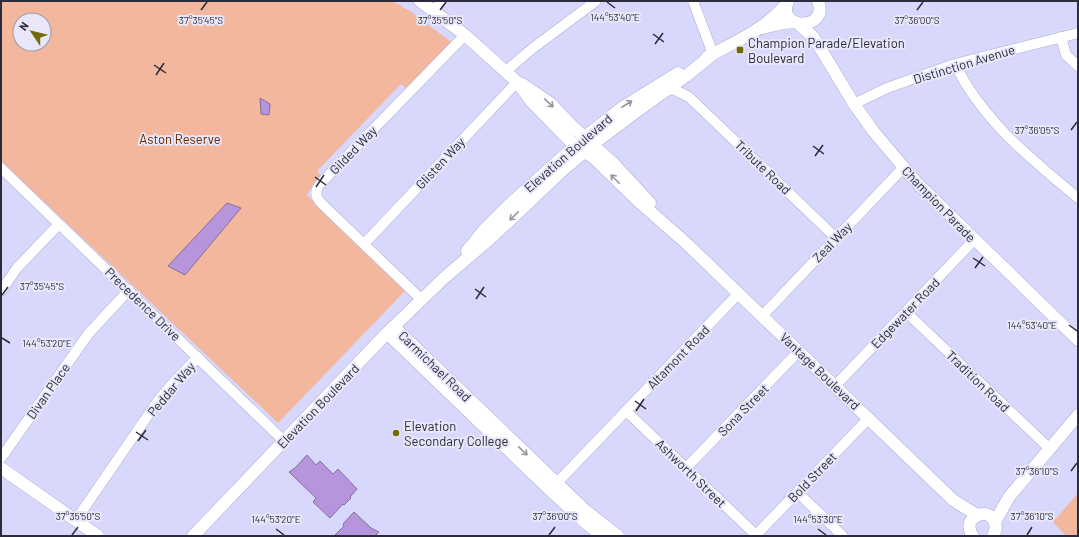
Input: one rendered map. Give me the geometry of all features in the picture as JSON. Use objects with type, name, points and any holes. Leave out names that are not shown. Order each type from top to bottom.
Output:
[{"type":"street","name":"Vantage Boulevard","points":[[420,1],[437,6],[465,35],[506,71],[531,100],[580,149],[594,158],[637,200],[686,243],[869,418],[953,500],[971,533]]},
{"type":"street","points":[[506,71],[524,55],[596,1]]},
{"type":"street","points":[[693,1],[714,54]]},
{"type":"street","points":[[818,9],[828,1]]},
{"type":"street","name":"Elevation Boulevard","points":[[193,536],[421,299],[444,278],[478,237],[541,175],[580,149],[623,107],[689,66],[759,29],[777,15],[787,2]]},
{"type":"street","name":"Champion Parade","points":[[787,2],[788,14],[811,34],[854,104],[878,137],[904,168],[939,206],[1078,340]]},
{"type":"street","name":"Elevation Boulevard","points":[[759,29],[784,23],[810,23],[818,9]]},
{"type":"street","name":"Champion Parade","points":[[818,9],[817,27],[822,50]]},
{"type":"street","name":"Distinction Avenue","points":[[854,104],[887,88],[955,64],[989,54],[1078,33]]},
{"type":"street","name":"Gilded Way","points":[[421,299],[320,202],[315,194],[322,182],[465,35]]},
{"type":"street","points":[[1061,38],[1066,54],[1078,66]]},
{"type":"street","name":"Elevation Boulevard","points":[[589,140],[608,132],[714,54]]},
{"type":"street","points":[[955,64],[964,81],[976,98],[1008,137],[1024,153],[1078,198]]},
{"type":"street","points":[[686,76],[684,82],[689,97]]},
{"type":"street","name":"Vantage Boulevard","points":[[517,82],[524,85],[550,103],[572,126],[589,140],[615,165],[686,243]]},
{"type":"street","name":"Glisten Way","points":[[364,244],[517,82]]},
{"type":"street","points":[[667,89],[675,90],[689,97]]},
{"type":"street","name":"Tribute Road","points":[[689,97],[836,238]]},
{"type":"street","name":"Precedence Drive","points":[[1,168],[284,441]]},
{"type":"street","name":"Zeal Way","points":[[762,316],[904,168]]},
{"type":"street","points":[[1,291],[17,268],[59,224]]},
{"type":"street","name":"Edgewater Road","points":[[835,386],[974,240]]},
{"type":"street","name":"Divan Place","points":[[1,458],[89,333],[129,290]]},
{"type":"street","name":"Altamont Road","points":[[553,487],[739,293]]},
{"type":"street","name":"Tradition Road","points":[[906,312],[1050,449]]},
{"type":"street","name":"Carmichael Road","points":[[391,330],[553,487],[588,525],[603,536]]},
{"type":"street","name":"Sona Street","points":[[686,468],[799,351]]},
{"type":"street","name":"Peddar Way","points":[[76,520],[157,402],[172,383],[198,357]]},
{"type":"street","name":"Ashworth Street","points":[[626,411],[755,536]]},
{"type":"street","points":[[993,536],[996,530],[995,522],[1008,498],[1078,415]]},
{"type":"street","name":"Bold Street","points":[[755,536],[869,418]]},
{"type":"street","points":[[1,468],[98,536]]},
{"type":"street","name":"Carmichael Road","points":[[553,487],[618,536]]},
{"type":"street","points":[[798,492],[843,536]]},
{"type":"street","points":[[971,533],[972,519],[1008,498]]},
{"type":"street","name":"Vantage Boulevard","points":[[953,500],[981,514],[991,517],[995,522]]},
{"type":"green space","name":"Aston Reserve","points":[[1,1],[392,1],[410,11],[451,42],[406,88],[401,84],[317,171],[321,176],[312,186],[307,195],[405,291],[278,423],[1,161]]},
{"type":"green space","points":[[1078,493],[1078,536],[1066,536],[1053,522]]},
{"type":"building","points":[[260,98],[270,104],[269,115],[261,114]]},
{"type":"building","points":[[227,203],[241,208],[185,275],[168,266]]},
{"type":"building","points":[[307,455],[316,465],[320,461],[333,474],[338,469],[357,489],[350,497],[351,498],[330,518],[313,502],[316,498],[289,472],[295,468]]},
{"type":"building","points":[[354,512],[371,528],[379,532],[375,536],[334,536],[344,526],[343,524]]},
{"type":"place","name":"Champion Parade/Elevation Boulevard","points":[[740,50]]},
{"type":"place","name":"Elevation Secondary College","points":[[396,433]]}]
